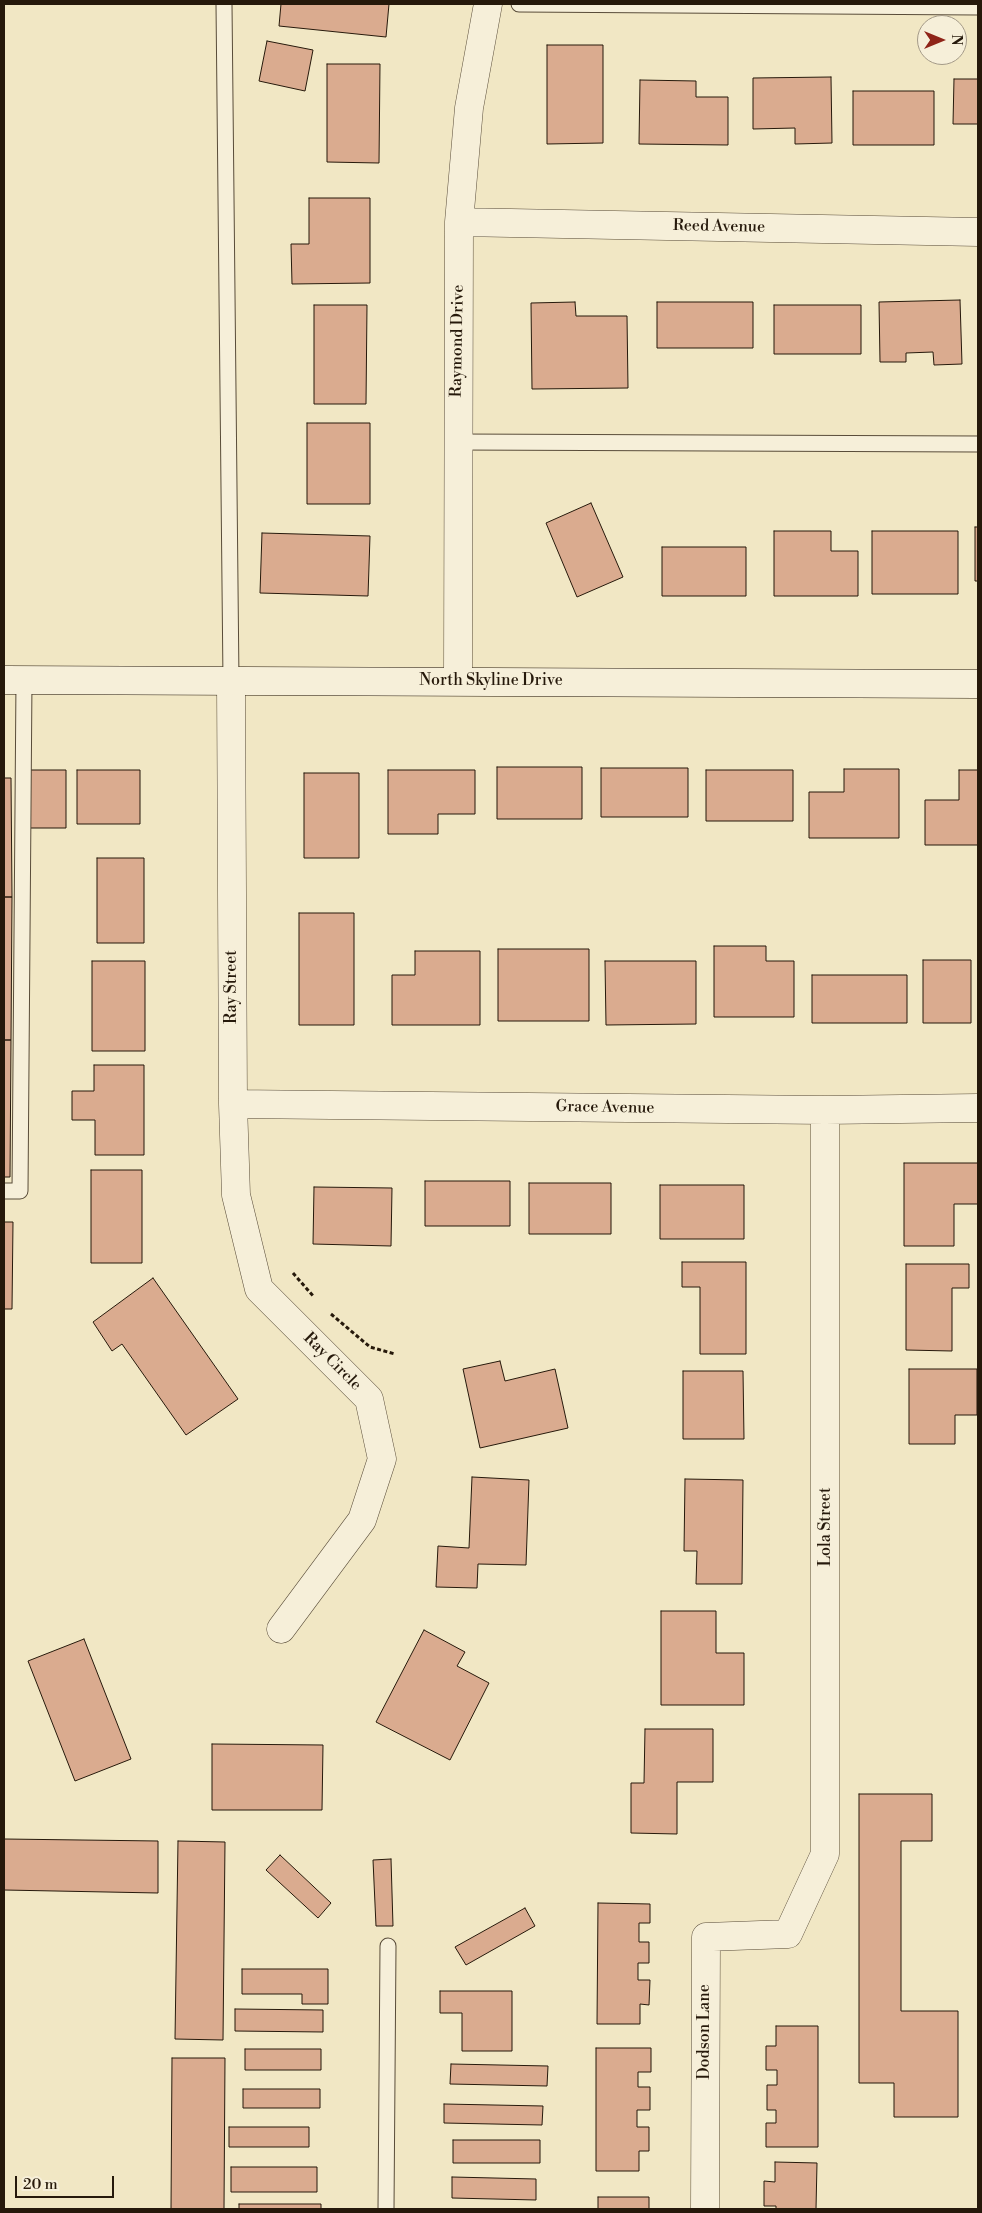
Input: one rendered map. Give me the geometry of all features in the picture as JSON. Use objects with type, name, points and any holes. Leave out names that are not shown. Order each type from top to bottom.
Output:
[{"type":"street","name":"Raymond Drive","points":[[458,680],[460,636],[457,442],[459,222],[469,108],[488,4]]},
{"type":"street","name":"Reed Avenue","points":[[459,222],[978,232]]},
{"type":"street","name":"North Skyline Drive","points":[[14,680],[458,680],[978,684]]},
{"type":"street","name":"Ray Street","points":[[231,681],[232,1104],[236,1195],[259,1290]]},
{"type":"street","name":"Grace Avenue","points":[[232,1104],[825,1110],[978,1108]]},
{"type":"street","name":"Lola Street","points":[[788,1934],[825,1854],[825,1110]]},
{"type":"street","name":"Ray Circle","points":[[259,1290],[369,1399],[382,1459],[362,1520],[281,1629]]},
{"type":"street","name":"Dodson Lane","points":[[705,2209],[706,1937],[788,1934]]},
{"type":"lane","points":[[224,4],[231,681]]},
{"type":"lane","points":[[519,4],[978,7]]},
{"type":"lane","points":[[457,442],[978,444]]},
{"type":"lane","points":[[4,1191],[20,1191],[14,680]]},
{"type":"lane","points":[[386,2209],[388,1946]]},
{"type":"path","points":[[294,1273],[317,1301]]},
{"type":"path","points":[[330,1313],[370,1347],[395,1354]]},
{"type":"building","points":[[281,4],[389,4],[386,37],[279,26]]},
{"type":"building","points":[[267,41],[313,50],[305,91],[259,81]]},
{"type":"building","points":[[547,45],[603,45],[603,143],[547,144]]},
{"type":"building","points":[[327,64],[380,64],[379,163],[327,162]]},
{"type":"building","points":[[831,77],[832,143],[795,144],[795,128],[753,129],[753,78]]},
{"type":"building","points":[[954,79],[978,79],[978,124],[953,124]]},
{"type":"building","points":[[640,80],[696,81],[696,97],[728,97],[728,145],[639,144]]},
{"type":"building","points":[[853,91],[934,91],[934,145],[853,145]]},
{"type":"building","points":[[309,198],[370,198],[370,283],[292,284],[291,244],[309,244]]},
{"type":"building","points":[[960,300],[962,364],[934,365],[933,352],[906,353],[906,362],[880,362],[879,302]]},
{"type":"building","points":[[575,302],[576,316],[627,316],[628,388],[532,389],[531,303]]},
{"type":"building","points":[[657,302],[753,302],[753,348],[657,348]]},
{"type":"building","points":[[314,305],[367,305],[366,404],[314,404]]},
{"type":"building","points":[[774,305],[861,305],[861,354],[774,354]]},
{"type":"building","points":[[307,423],[370,423],[370,504],[307,504]]},
{"type":"building","points":[[591,503],[623,577],[577,597],[546,523]]},
{"type":"building","points":[[975,527],[978,527],[978,581],[975,581]]},
{"type":"building","points":[[774,531],[831,531],[831,551],[858,551],[858,596],[774,596]]},
{"type":"building","points":[[872,531],[958,531],[958,594],[872,594]]},
{"type":"building","points":[[262,533],[370,536],[368,596],[260,593]]},
{"type":"building","points":[[662,547],[746,547],[746,596],[662,596]]},
{"type":"building","points":[[497,767],[582,767],[582,819],[497,819]]},
{"type":"building","points":[[601,768],[688,768],[688,817],[601,817]]},
{"type":"building","points":[[844,769],[899,769],[899,838],[809,838],[809,792],[844,792]]},
{"type":"building","points":[[27,770],[66,770],[66,828],[27,828]]},
{"type":"building","points":[[77,770],[140,770],[140,824],[77,824]]},
{"type":"building","points":[[388,770],[475,770],[475,814],[438,814],[438,834],[388,834]]},
{"type":"building","points":[[706,770],[793,770],[793,821],[706,821]]},
{"type":"building","points":[[959,770],[978,770],[978,845],[925,845],[925,800],[959,800]]},
{"type":"building","points":[[304,773],[359,773],[359,858],[304,858]]},
{"type":"building","points":[[4,778],[11,778],[12,897],[4,897]]},
{"type":"building","points":[[97,858],[144,858],[144,943],[97,943]]},
{"type":"building","points":[[4,897],[12,897],[11,1040],[4,1040]]},
{"type":"building","points":[[299,913],[354,913],[354,1025],[299,1025]]},
{"type":"building","points":[[714,946],[766,946],[766,961],[794,961],[794,1017],[714,1017]]},
{"type":"building","points":[[498,949],[589,949],[589,1021],[498,1021]]},
{"type":"building","points":[[415,951],[480,951],[480,1025],[392,1025],[392,975],[415,975]]},
{"type":"building","points":[[923,960],[971,960],[971,1023],[923,1023]]},
{"type":"building","points":[[92,961],[145,961],[145,1051],[92,1051]]},
{"type":"building","points":[[605,961],[696,961],[696,1024],[606,1025]]},
{"type":"building","points":[[812,975],[907,975],[907,1023],[812,1023]]},
{"type":"building","points":[[4,1040],[11,1040],[10,1177],[4,1177]]},
{"type":"building","points":[[94,1065],[144,1065],[144,1155],[95,1155],[95,1120],[72,1120],[72,1091],[94,1091]]},
{"type":"building","points":[[904,1163],[978,1163],[978,1204],[954,1204],[954,1246],[904,1246]]},
{"type":"building","points":[[91,1170],[142,1170],[142,1263],[91,1263]]},
{"type":"building","points":[[425,1181],[510,1181],[510,1226],[425,1226]]},
{"type":"building","points":[[529,1183],[611,1183],[611,1234],[529,1234]]},
{"type":"building","points":[[660,1185],[744,1185],[744,1239],[660,1239]]},
{"type":"building","points":[[314,1187],[392,1188],[391,1246],[313,1244]]},
{"type":"building","points":[[4,1222],[13,1222],[12,1309],[4,1309]]},
{"type":"building","points":[[682,1262],[746,1262],[746,1354],[700,1354],[700,1287],[682,1287]]},
{"type":"building","points":[[906,1264],[969,1264],[969,1288],[952,1288],[952,1351],[906,1350]]},
{"type":"building","points":[[153,1278],[238,1399],[186,1435],[122,1344],[112,1351],[93,1322]]},
{"type":"building","points":[[500,1361],[505,1381],[555,1369],[568,1428],[480,1448],[463,1369]]},
{"type":"building","points":[[909,1369],[977,1369],[977,1415],[955,1415],[955,1444],[909,1444]]},
{"type":"building","points":[[683,1371],[743,1371],[744,1439],[683,1439]]},
{"type":"building","points":[[472,1477],[529,1480],[526,1565],[478,1564],[477,1588],[436,1587],[438,1546],[469,1548]]},
{"type":"building","points":[[685,1479],[743,1480],[742,1584],[696,1584],[697,1551],[684,1551]]},
{"type":"building","points":[[661,1611],[716,1611],[716,1653],[744,1653],[744,1705],[661,1705]]},
{"type":"building","points":[[424,1630],[465,1652],[457,1666],[489,1683],[450,1760],[376,1722]]},
{"type":"building","points":[[84,1639],[131,1759],[75,1781],[28,1661]]},
{"type":"building","points":[[645,1729],[713,1729],[713,1782],[677,1782],[677,1834],[631,1833],[631,1783],[644,1783]]},
{"type":"building","points":[[212,1744],[323,1745],[322,1810],[212,1810]]},
{"type":"building","points":[[859,1794],[932,1794],[932,1841],[901,1841],[901,2011],[958,2011],[958,2117],[894,2117],[894,2083],[859,2083]]},
{"type":"building","points":[[4,1839],[158,1841],[158,1893],[4,1890]]},
{"type":"building","points":[[178,1841],[225,1842],[223,2040],[175,2039]]},
{"type":"building","points":[[280,1855],[331,1903],[318,1918],[266,1870]]},
{"type":"building","points":[[391,1859],[393,1926],[376,1926],[373,1860]]},
{"type":"building","points":[[598,1903],[650,1904],[650,1923],[639,1923],[639,1942],[649,1942],[649,1963],[638,1963],[638,1980],[650,1980],[649,2005],[640,2004],[640,2024],[597,2024]]},
{"type":"building","points":[[525,1908],[535,1926],[466,1965],[455,1947]]},
{"type":"building","points":[[242,1969],[328,1969],[328,2004],[302,2004],[302,1994],[242,1994]]},
{"type":"building","points":[[440,1991],[512,1991],[512,2051],[462,2051],[462,2013],[440,2013]]},
{"type":"building","points":[[235,2009],[323,2010],[323,2032],[235,2031]]},
{"type":"building","points":[[776,2026],[818,2026],[818,2147],[766,2147],[766,2123],[776,2123],[776,2110],[767,2110],[767,2085],[777,2085],[777,2070],[766,2070],[766,2046],[776,2046]]},
{"type":"building","points":[[596,2048],[651,2048],[651,2072],[638,2072],[638,2087],[650,2087],[650,2110],[637,2110],[637,2127],[649,2127],[649,2151],[639,2151],[639,2171],[596,2171]]},
{"type":"building","points":[[245,2049],[321,2049],[321,2070],[245,2070]]},
{"type":"building","points":[[172,2058],[225,2058],[224,2209],[171,2209]]},
{"type":"building","points":[[451,2064],[548,2066],[547,2086],[450,2084]]},
{"type":"building","points":[[243,2089],[320,2089],[320,2108],[243,2108]]},
{"type":"building","points":[[444,2104],[543,2106],[542,2125],[444,2123]]},
{"type":"building","points":[[229,2127],[309,2127],[309,2147],[229,2147]]},
{"type":"building","points":[[453,2140],[540,2140],[540,2163],[453,2163]]},
{"type":"building","points":[[775,2162],[817,2163],[816,2209],[776,2209],[776,2206],[764,2206],[764,2181],[775,2182]]},
{"type":"building","points":[[231,2167],[317,2167],[317,2192],[231,2192]]},
{"type":"building","points":[[452,2177],[536,2179],[536,2200],[452,2198]]},
{"type":"building","points":[[598,2197],[649,2197],[649,2209],[598,2209]]},
{"type":"building","points":[[239,2204],[321,2204],[321,2209],[239,2209]]}]
